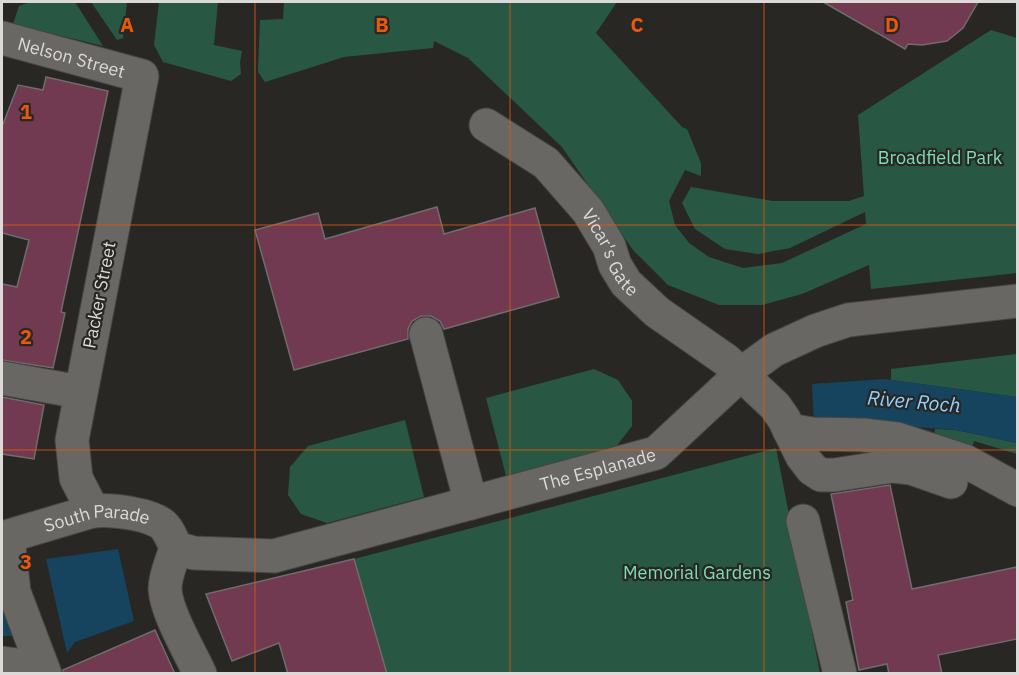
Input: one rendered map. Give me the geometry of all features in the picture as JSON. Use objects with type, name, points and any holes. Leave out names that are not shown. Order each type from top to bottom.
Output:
[{"type":"street","name":"Nelson Street","points":[[4,48],[142,75]]},
{"type":"street","name":"Packer Street","points":[[93,511],[76,478],[72,440],[142,75]]},
{"type":"street","name":"Vicar's Gate","points":[[486,125],[546,163],[588,211],[609,246],[615,264],[626,283],[640,298],[741,374],[775,406],[802,456],[812,469],[821,475],[834,475],[892,466],[911,468],[951,482]]},
{"type":"street","name":"The Esplanade","points":[[177,548],[194,553],[274,556],[656,453],[741,374],[774,350],[815,331],[848,320],[1017,301]]},
{"type":"street","points":[[426,334],[471,503]]},
{"type":"street","points":[[2,378],[81,392]]},
{"type":"street","points":[[789,430],[812,434],[863,435],[897,439],[965,460],[1017,490]]},
{"type":"street","name":"South Parade","points":[[4,538],[93,511],[109,509],[134,513],[164,525],[177,548]]},
{"type":"street","points":[[803,521],[840,674]]},
{"type":"street","points":[[4,538],[27,668]]},
{"type":"street","points":[[177,548],[167,576],[165,590],[169,609],[200,674]]},
{"type":"green space","points":[[30,2],[75,2],[103,46],[13,24],[19,6]]},
{"type":"green space","points":[[91,2],[127,2],[123,38],[117,40]]},
{"type":"green space","points":[[159,2],[218,2],[214,45],[242,51],[241,74],[231,81],[163,62],[154,45]]},
{"type":"green space","name":"Broadfield Park","points":[[284,2],[617,2],[596,33],[682,127],[687,129],[701,163],[701,176],[685,170],[669,201],[675,225],[689,243],[709,257],[743,268],[782,263],[866,224],[865,212],[790,248],[758,254],[725,249],[695,229],[682,203],[691,187],[773,201],[849,201],[864,196],[858,115],[991,30],[1017,38],[1017,273],[871,289],[869,265],[802,294],[762,305],[719,305],[668,285],[633,250],[562,147],[468,58],[434,41],[433,48],[344,57],[265,82],[258,72],[260,20],[283,19]]},
{"type":"green space","points":[[1017,354],[1017,397],[891,380],[891,369]]},
{"type":"green space","points":[[594,369],[618,380],[632,401],[632,426],[615,448],[506,476],[486,398]]},
{"type":"green space","points":[[405,420],[424,497],[327,523],[301,514],[288,495],[290,467],[308,446]]},
{"type":"green space","points":[[935,429],[956,430],[1017,443],[1017,454],[974,441],[971,451],[934,438]]},
{"type":"green space","name":"Memorial Gardens","points":[[776,448],[820,673],[387,673],[354,559]]},
{"type":"water","name":"River Roch","points":[[885,379],[1017,397],[1017,443],[956,430],[888,425],[814,424],[812,384]]},
{"type":"water","points":[[118,549],[134,621],[75,642],[67,653],[46,559]]},
{"type":"water","points":[[2,609],[3,611],[14,636],[2,636]]},
{"type":"building","points":[[823,2],[978,2],[963,28],[947,41],[922,45],[908,44],[905,49]]},
{"type":"building","points":[[46,77],[108,91],[61,312],[65,313],[53,368],[2,360],[2,284],[17,287],[29,240],[2,233],[2,127],[18,85],[43,90]]},
{"type":"building","points":[[437,207],[444,234],[535,208],[559,297],[444,329],[440,321],[431,316],[421,316],[412,321],[408,329],[408,339],[294,370],[255,230],[318,213],[325,239]]},
{"type":"building","points":[[2,397],[44,405],[34,459],[2,454]]},
{"type":"building","points":[[890,485],[912,589],[1017,567],[1017,639],[938,655],[942,674],[889,674],[887,664],[859,670],[846,602],[853,600],[831,494]]},
{"type":"building","points":[[354,559],[387,674],[288,674],[279,643],[232,661],[206,594]]},
{"type":"building","points":[[155,630],[175,674],[63,674],[63,670]]}]
